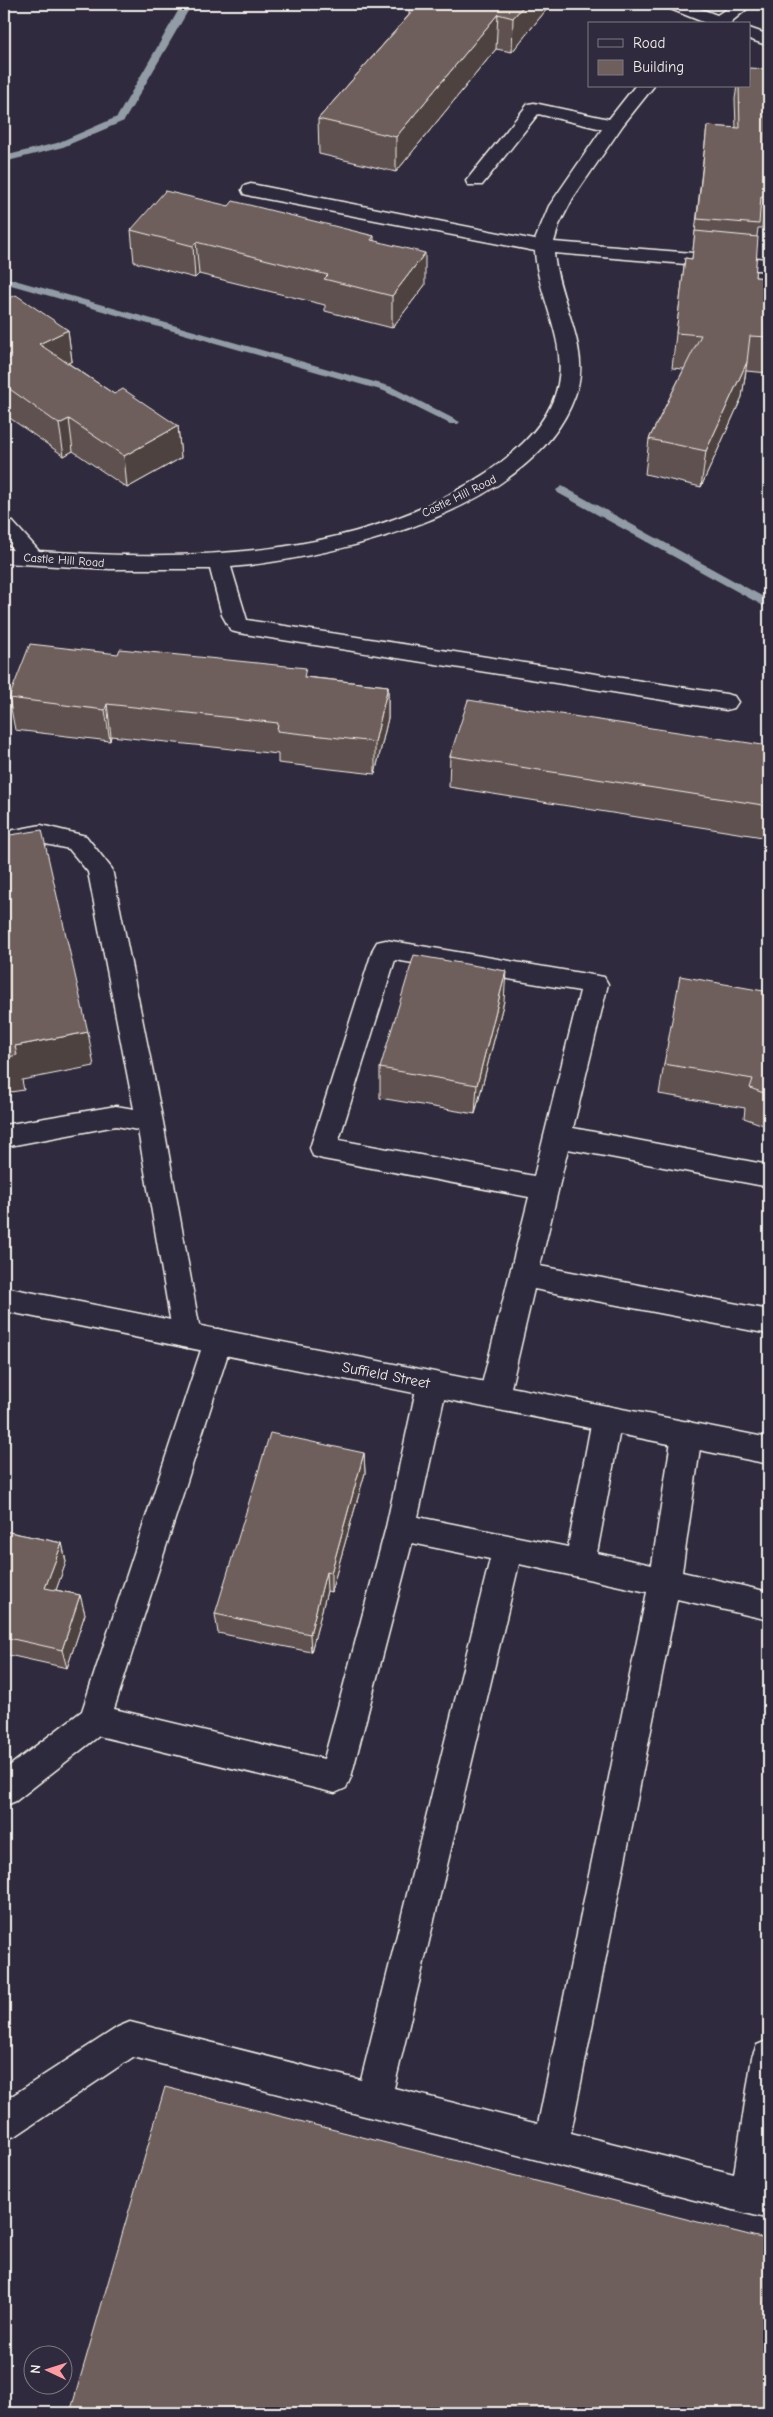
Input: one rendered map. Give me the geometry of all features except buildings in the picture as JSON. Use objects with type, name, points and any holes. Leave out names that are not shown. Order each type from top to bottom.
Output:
[{"type":"street","points":[[674,4],[717,22]]},
{"type":"street","points":[[720,22],[745,4]]},
{"type":"street","points":[[750,33],[769,41]]},
{"type":"street","name":"Castle Hill Road","points":[[4,556],[124,564],[219,562],[320,546],[409,520],[464,496],[491,482],[528,455],[550,430],[558,415],[569,384],[570,368],[548,276],[544,247],[546,236],[558,207],[642,88]]},
{"type":"street","points":[[475,181],[534,108],[614,126]]},
{"type":"street","points":[[251,190],[544,247],[769,265]]},
{"type":"street","points":[[4,526],[33,558]]},
{"type":"street","points":[[219,562],[233,615],[239,626],[726,702]]},
{"type":"street","points":[[4,840],[41,834],[77,842],[100,869],[150,1122],[187,1336]]},
{"type":"street","points":[[494,1396],[595,984],[386,949],[324,1148],[544,1189]]},
{"type":"street","points":[[4,1136],[116,1116],[150,1122]]},
{"type":"street","points":[[557,1136],[769,1176]]},
{"type":"street","points":[[524,1275],[769,1322]]},
{"type":"street","name":"Suffield Street","points":[[4,1299],[769,1451]]},
{"type":"street","points":[[4,1790],[95,1720],[218,1342]]},
{"type":"street","points":[[95,1720],[334,1777],[401,1526],[432,1385]]},
{"type":"street","points":[[580,1563],[607,1419]]},
{"type":"street","points":[[551,2146],[665,1582],[687,1434]]},
{"type":"street","points":[[401,1526],[580,1563],[769,1606]]},
{"type":"street","points":[[373,2101],[508,1548]]},
{"type":"street","points":[[4,2122],[130,2039],[759,2198],[769,2057]]},
{"type":"waterway","points":[[4,159],[60,145],[121,119],[187,4]]},
{"type":"waterway","points":[[4,280],[388,389],[454,422]]},
{"type":"waterway","points":[[562,490],[769,605]]}]
